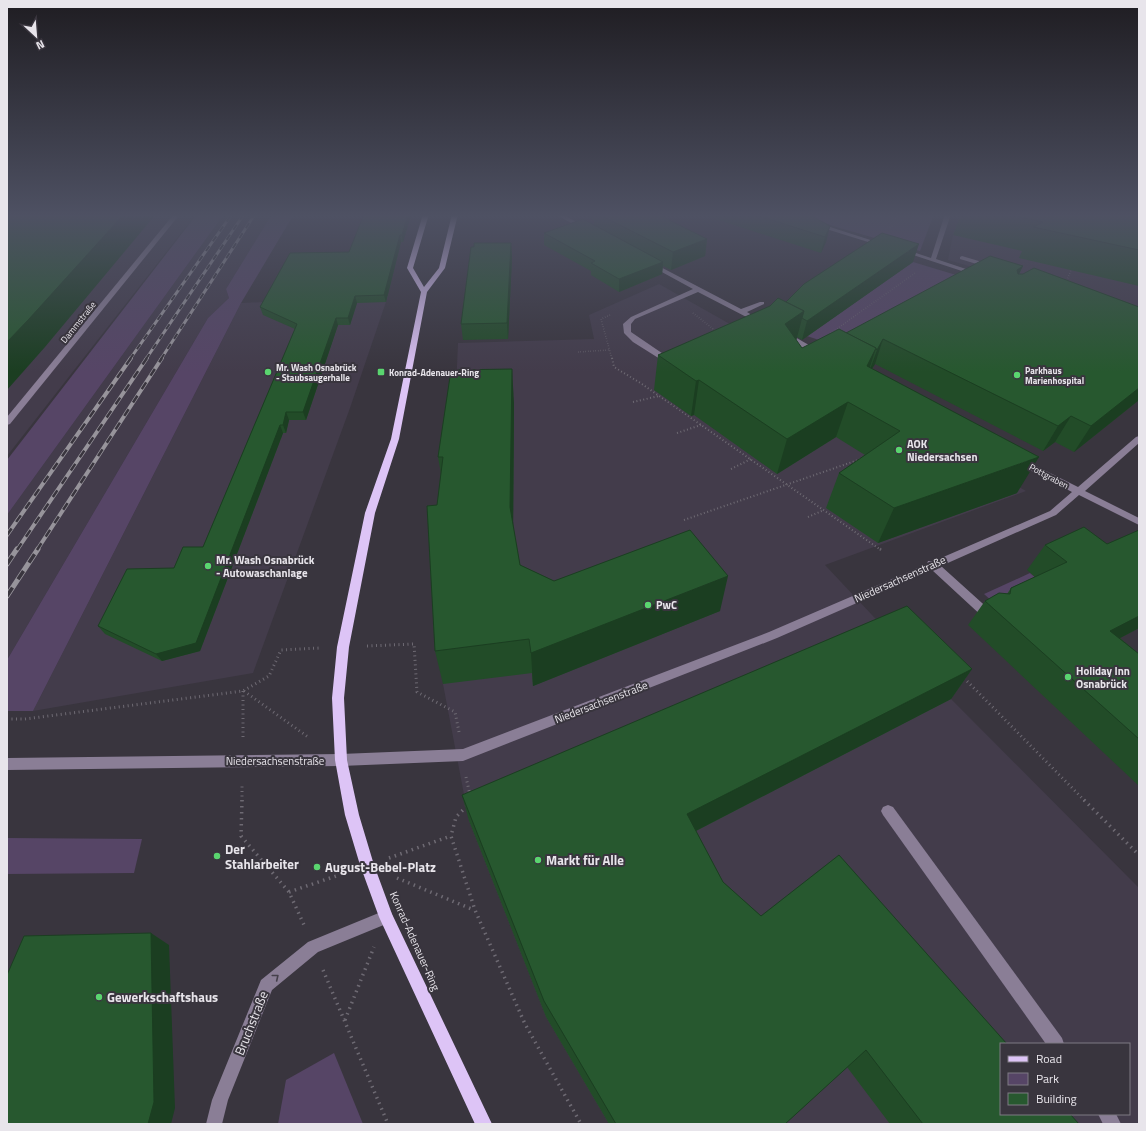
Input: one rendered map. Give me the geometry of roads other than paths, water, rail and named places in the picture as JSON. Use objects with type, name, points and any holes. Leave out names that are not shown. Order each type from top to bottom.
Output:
[{"type":"main road","points":[[410,267],[424,292]]},
{"type":"main road","name":"Konrad-Adenauer-Ring","points":[[442,267],[424,292],[395,439],[370,513],[343,647],[338,698],[342,760],[352,816],[367,865],[386,917],[484,1124]]},
{"type":"street","name":"Dammstraße","points":[[7,422],[134,267]]},
{"type":"street","points":[[657,267],[824,356]]},
{"type":"street","points":[[955,267],[984,276]]},
{"type":"street","points":[[992,267],[999,269]]},
{"type":"street","points":[[680,368],[636,340],[628,333],[627,324],[633,318],[698,289]]},
{"type":"street","points":[[741,312],[762,303]]},
{"type":"street","name":"Niedersachsenstraße","points":[[7,764],[342,760],[463,755],[773,635],[932,564],[1053,513],[1139,439]]},
{"type":"street","name":"Pottgraben","points":[[1011,456],[1078,492],[1139,522]]},
{"type":"street","points":[[932,564],[988,615]]},
{"type":"street","points":[[888,811],[1055,1043]]},
{"type":"street","name":"Bruchstraße","points":[[214,1124],[220,1100],[266,985],[313,946],[386,917]]},
{"type":"street","points":[[1107,1115],[1113,1124]]},
{"type":"railway","points":[[130,359],[195,267]]},
{"type":"railway","points":[[146,359],[208,267]]},
{"type":"railway","points":[[161,359],[221,267]]},
{"type":"railway","points":[[7,535],[131,358]]},
{"type":"railway","points":[[17,550],[147,358]]},
{"type":"railway","points":[[37,550],[162,358]]},
{"type":"railway","points":[[7,564],[17,549]]},
{"type":"railway","points":[[7,596],[38,549]]},
{"type":"place","name":"Mr. Wash Osnabrück - Staubsaugerhalle","points":[[268,372]]},
{"type":"place","name":"Konrad-Adenauer-Ring","points":[[381,372]]},
{"type":"place","name":"Parkhaus Marienhospital","points":[[1017,375]]},
{"type":"place","name":"AOK Niedersachsen","points":[[899,450]]},
{"type":"place","name":"Mr. Wash Osnabrück - Autowaschanlage","points":[[208,566]]},
{"type":"place","name":"PwC","points":[[648,605]]},
{"type":"place","name":"Holiday Inn Osnabrück","points":[[1068,677]]},
{"type":"place","name":"Der Stahlarbeiter","points":[[217,856]]},
{"type":"place","name":"Markt für Alle","points":[[538,860]]},
{"type":"place","name":"August-Bebel-Platz","points":[[317,867]]},
{"type":"place","name":"Gewerkschaftshaus","points":[[99,997]]}]
